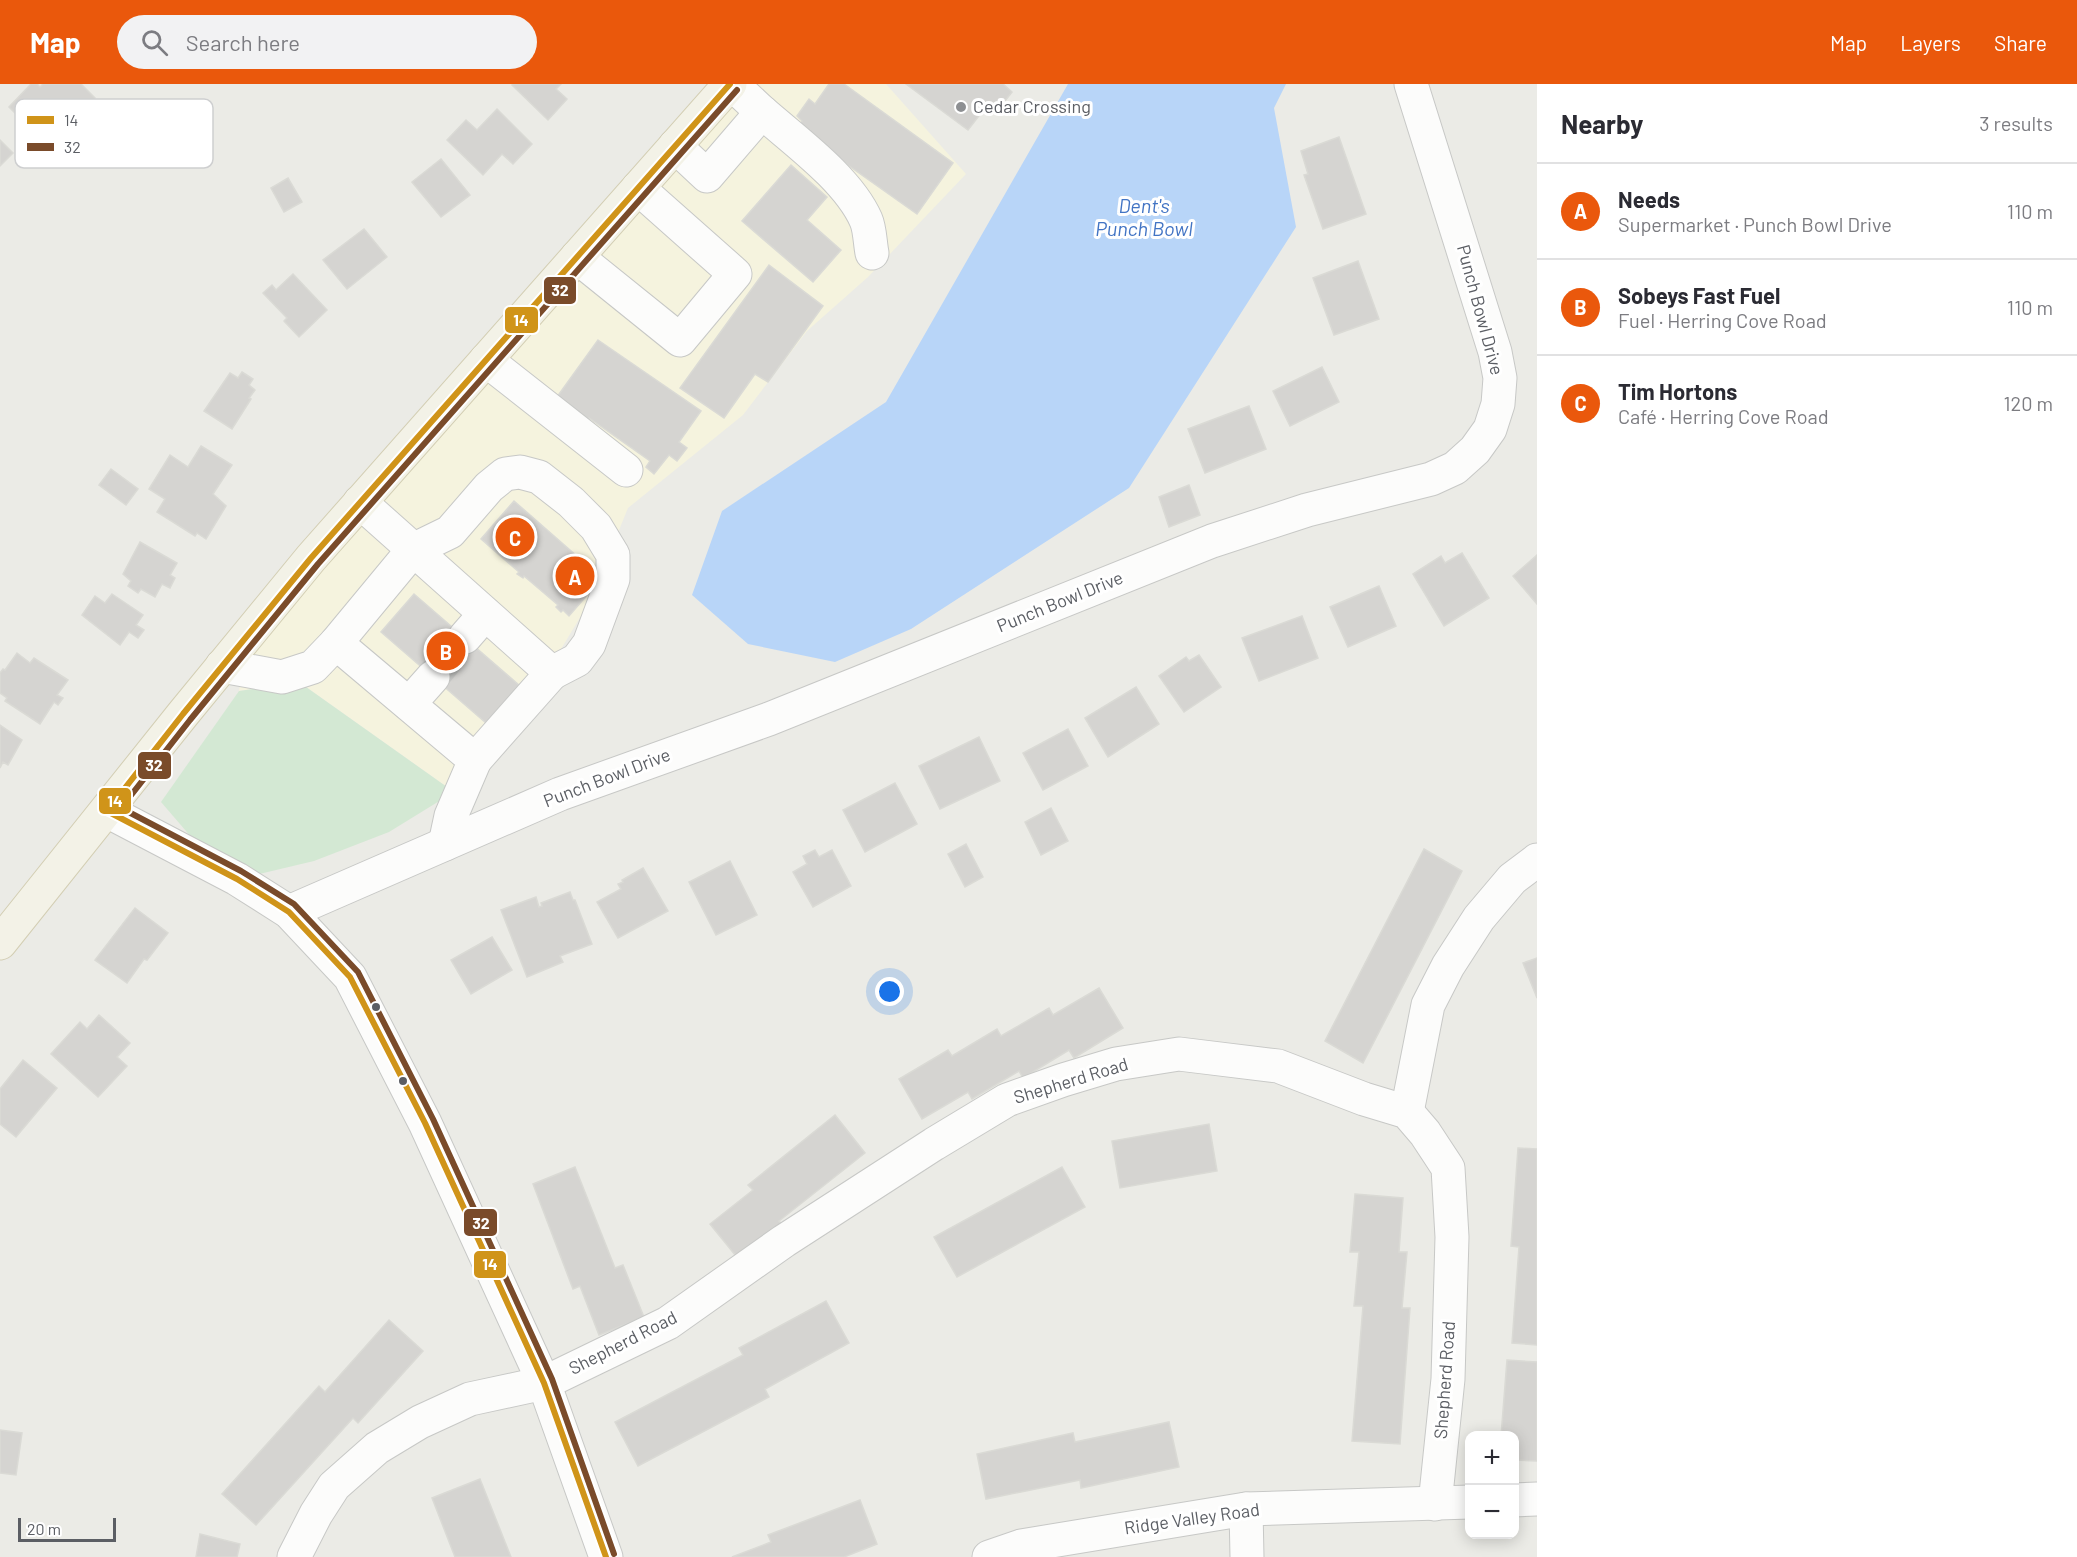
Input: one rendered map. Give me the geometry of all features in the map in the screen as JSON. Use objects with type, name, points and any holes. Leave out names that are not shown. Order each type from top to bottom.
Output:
[{"type":"main road","points":[[0,943],[311,558],[731,84]]},
{"type":"street","points":[[731,84],[825,167],[849,193],[867,221],[872,253]]},
{"type":"street","name":"Punch Bowl Drive","points":[[289,912],[560,795],[769,718],[1212,541],[1307,510],[1431,479],[1455,468],[1474,450],[1490,429],[1498,404],[1500,378],[1495,352],[1411,84]]},
{"type":"street","points":[[675,147],[707,176],[762,112]]},
{"type":"street","points":[[704,114],[736,142]]},
{"type":"street","points":[[577,257],[680,340],[735,274],[638,188]]},
{"type":"street","points":[[486,360],[626,470]]},
{"type":"street","points":[[222,666],[282,677],[313,667],[336,643],[413,550],[450,532],[489,487],[504,474],[520,472],[539,477],[572,502],[596,527],[613,555],[613,579],[589,644],[577,660],[552,674],[475,760],[451,816],[445,844]]},
{"type":"street","points":[[360,502],[413,550],[475,626],[552,674]]},
{"type":"street","points":[[336,643],[475,760]]},
{"type":"street","points":[[409,704],[433,677]]},
{"type":"street","points":[[107,811],[237,879],[289,912],[350,977],[425,1123],[544,1383],[606,1557]]},
{"type":"street","points":[[1407,1112],[1428,1005],[1448,966],[1479,918],[1512,879],[1537,860]]},
{"type":"street","name":"Shepherd Road","points":[[294,1557],[315,1514],[334,1486],[377,1448],[420,1422],[470,1399],[544,1383],[669,1323],[784,1241],[934,1143],[1008,1100],[1116,1064],[1179,1054],[1278,1066],[1364,1099],[1407,1112],[1425,1133],[1448,1168],[1452,1237],[1448,1379],[1435,1504]]},
{"type":"street","points":[[1519,1500],[1537,1499]]},
{"type":"street","name":"Ridge Valley Road","points":[[989,1557],[1021,1546],[1246,1509],[1465,1502]]},
{"type":"street","points":[[1246,1509],[1246,1557]]},
{"type":"shaded area","points":[[724,84],[886,84],[966,174],[868,277],[807,331],[743,415],[628,508],[590,601],[532,697],[454,792],[299,682],[239,691],[248,631]]},
{"type":"green space","points":[[299,682],[454,792],[389,832],[314,861],[255,875],[192,838],[161,802],[239,691]]},
{"type":"water","name":"Dent's Punch Bowl","points":[[1068,84],[1286,84],[1274,108],[1296,227],[1129,488],[911,629],[835,662],[748,644],[692,595],[722,511],[886,402]]},
{"type":"building","points":[[31,84],[37,84],[40,87],[43,84],[81,84],[95,98],[94,99],[17,99]]},
{"type":"building","points":[[513,84],[561,84],[556,89],[567,99],[548,120]]},
{"type":"building","points":[[829,84],[844,84],[953,163],[917,214],[797,129],[802,121],[797,116],[809,99],[815,104]]},
{"type":"building","name":"Cedar Crossing","points":[[906,84],[1003,84],[1012,92],[997,111],[988,104],[968,130]]},
{"type":"building","points":[[15,101],[15,113],[9,107]]},
{"type":"building","points":[[497,109],[532,144],[513,164],[502,154],[483,175],[447,140],[466,120],[477,130]]},
{"type":"building","points":[[1339,137],[1366,214],[1323,229],[1304,175],[1308,174],[1301,151]]},
{"type":"building","points":[[0,140],[13,153],[0,166]]},
{"type":"building","points":[[441,159],[470,195],[441,217],[412,182]]},
{"type":"building","points":[[791,165],[827,197],[807,220],[841,250],[813,282],[742,221]]},
{"type":"building","points":[[288,178],[302,202],[284,212],[271,188]]},
{"type":"building","points":[[364,229],[387,257],[347,289],[323,260]]},
{"type":"building","points":[[1358,261],[1379,319],[1334,335],[1313,278]]},
{"type":"building","points":[[769,265],[823,306],[768,382],[755,374],[724,418],[680,388]]},
{"type":"building","points":[[293,274],[327,310],[299,337],[284,321],[287,318],[263,293],[272,285],[276,290]]},
{"type":"building","points":[[598,340],[701,411],[679,442],[687,448],[677,461],[669,455],[654,474],[646,467],[650,461],[589,418],[584,424],[557,397]]},
{"type":"building","points":[[1322,367],[1339,402],[1290,426],[1273,391]]},
{"type":"building","points":[[242,372],[253,379],[249,385],[255,390],[232,429],[204,411],[230,373],[238,378]]},
{"type":"building","points":[[1249,406],[1266,449],[1205,473],[1188,429]]},
{"type":"building","points":[[201,446],[232,465],[213,494],[226,506],[206,539],[197,533],[195,536],[157,512],[165,499],[149,489],[170,455],[188,467]]},
{"type":"building","points":[[111,469],[138,489],[126,505],[99,485]]},
{"type":"building","points":[[1189,485],[1200,515],[1169,527],[1159,497]]},
{"type":"building","points":[[514,501],[602,578],[569,616],[563,610],[561,612],[556,607],[558,605],[524,576],[523,578],[517,574],[519,572],[481,539]]},
{"type":"building","points":[[140,542],[177,563],[170,575],[175,578],[170,588],[162,584],[155,597],[141,589],[138,593],[128,586],[131,581],[123,574]]},
{"type":"building","points":[[1462,553],[1489,598],[1444,626],[1413,574],[1441,556],[1445,563]]},
{"type":"building","points":[[1537,555],[1537,604],[1513,576]]},
{"type":"building","points":[[1379,586],[1396,626],[1348,647],[1330,607]]},
{"type":"building","points":[[112,594],[143,615],[136,625],[144,630],[138,638],[129,632],[120,645],[82,615],[95,596],[105,603]]},
{"type":"building","points":[[414,594],[519,685],[486,723],[381,632]]},
{"type":"building","points":[[1302,616],[1318,658],[1259,681],[1242,638]]},
{"type":"building","points":[[17,653],[30,663],[34,658],[68,680],[57,695],[63,698],[58,705],[54,702],[40,724],[5,701],[7,698],[0,693],[0,673],[3,669],[5,670]]},
{"type":"building","points":[[1199,655],[1221,687],[1184,712],[1159,676],[1186,657],[1189,661]]},
{"type":"building","points":[[1136,687],[1159,724],[1108,757],[1085,718]]},
{"type":"building","points":[[0,725],[22,740],[8,765],[3,762],[0,768]]},
{"type":"building","points":[[1068,729],[1088,766],[1043,790],[1023,753]]},
{"type":"building","points":[[979,737],[1000,781],[940,809],[919,766]]},
{"type":"building","points":[[895,783],[917,824],[865,852],[843,810]]},
{"type":"building","points":[[1051,808],[1068,841],[1041,855],[1025,822]]},
{"type":"building","points":[[966,844],[983,877],[965,887],[948,854]]},
{"type":"building","points":[[1424,849],[1462,871],[1363,1063],[1325,1041]]},
{"type":"building","points":[[815,850],[819,857],[832,850],[851,886],[813,907],[793,872],[807,864],[803,856]]},
{"type":"building","points":[[730,861],[757,915],[716,935],[689,882]]},
{"type":"building","points":[[643,868],[668,911],[618,938],[597,902],[621,889],[618,884],[623,882],[622,880]]},
{"type":"building","points":[[570,892],[592,944],[560,956],[563,962],[527,977],[501,910],[536,897],[539,907],[542,906],[541,903]]},
{"type":"building","points":[[135,908],[168,933],[147,960],[144,959],[127,983],[95,960]]},
{"type":"building","points":[[492,937],[512,970],[471,994],[451,960]]},
{"type":"building","points":[[1537,958],[1537,998],[1523,963]]},
{"type":"building","points":[[1099,988],[1123,1028],[1074,1058],[1069,1050],[1023,1078],[1019,1071],[972,1099],[968,1092],[922,1119],[899,1079],[948,1050],[952,1056],[997,1029],[1001,1036],[1049,1008],[1053,1015]]},
{"type":"building","points":[[99,1015],[130,1043],[117,1057],[127,1066],[98,1097],[51,1054],[80,1022],[87,1029]]},
{"type":"building","points":[[23,1060],[57,1088],[16,1137],[0,1124],[0,1089]]},
{"type":"building","points":[[835,1115],[865,1153],[779,1221],[783,1226],[740,1261],[710,1224],[753,1190],[748,1185]]},
{"type":"building","points":[[1209,1124],[1217,1171],[1120,1188],[1112,1141]]},
{"type":"building","points":[[1518,1148],[1537,1149],[1537,1345],[1512,1343],[1519,1247],[1511,1246]]},
{"type":"building","points":[[575,1167],[615,1268],[623,1265],[644,1317],[599,1335],[580,1286],[573,1289],[533,1184]]},
{"type":"building","points":[[1062,1167],[1085,1207],[957,1277],[934,1237]]},
{"type":"building","points":[[1355,1194],[1403,1198],[1399,1252],[1407,1252],[1402,1308],[1410,1308],[1400,1444],[1352,1441],[1363,1306],[1354,1306],[1359,1252],[1350,1252]]},
{"type":"building","points":[[826,1301],[849,1343],[765,1389],[769,1397],[638,1466],[615,1422],[743,1355],[739,1348]]},
{"type":"building","points":[[389,1320],[423,1351],[358,1423],[353,1418],[256,1525],[222,1494],[319,1386],[325,1392]]},
{"type":"building","points":[[1507,1360],[1537,1362],[1537,1461],[1519,1460],[1519,1431],[1501,1431]]},
{"type":"building","points":[[1169,1422],[1179,1467],[1081,1488],[1080,1480],[986,1499],[977,1454],[1073,1433],[1075,1442]]},
{"type":"building","points":[[0,1430],[22,1433],[16,1475],[0,1473]]},
{"type":"building","points":[[480,1479],[511,1557],[455,1557],[432,1498]]},
{"type":"building","points":[[860,1500],[877,1544],[844,1557],[732,1557],[771,1542],[768,1535]]},
{"type":"building","points":[[200,1534],[240,1544],[237,1557],[196,1557]]},
{"type":"tunnel","points":[[433,677],[465,637]]},
{"type":"transit line","name":"14","points":[[606,1557],[544,1383],[425,1123],[350,977],[289,912],[237,879],[107,811],[311,558],[730,84]]},
{"type":"transit line","name":"32","points":[[614,1554],[552,1379],[433,1119],[358,972],[294,904],[241,871],[121,808],[318,564],[737,90]]},
{"type":"place","name":"Cedar Crossing","points":[[961,107]]},
{"type":"place","name":"Tim Hortons","points":[[515,537]]},
{"type":"place","name":"Needs","points":[[575,576]]},
{"type":"place","name":"Sobeys Fast Fuel","points":[[446,651]]}]
